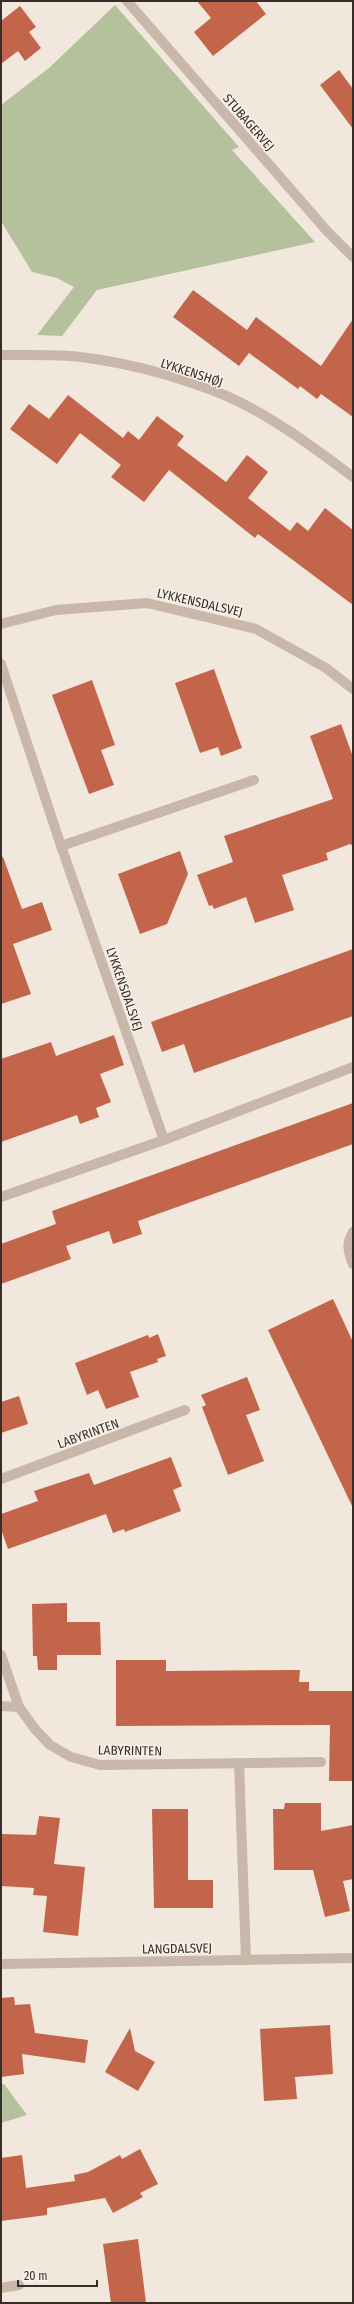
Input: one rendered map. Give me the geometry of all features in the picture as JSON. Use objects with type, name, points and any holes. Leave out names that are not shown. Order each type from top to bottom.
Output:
[{"type":"street","name":"STUBAGERVEJ","points":[[127,1],[327,231],[353,257]]},
{"type":"street","name":"LYKKENSHØJ","points":[[1,355],[41,354],[95,359],[161,374],[218,393],[270,420],[353,477]]},
{"type":"street","name":"LYKKENSDALSVEJ","points":[[1,624],[56,610],[147,603],[256,629],[326,668],[353,689]]},
{"type":"street","name":"LYKKENSDALSVEJ","points":[[1,664],[61,846],[164,1140]]},
{"type":"street","points":[[61,846],[254,780]]},
{"type":"street","points":[[1,1197],[164,1140],[353,1067]]},
{"type":"street","points":[[353,1232],[349,1237],[347,1247],[353,1264]]},
{"type":"street","name":"LABYRINTEN","points":[[1,1479],[185,1410]]},
{"type":"street","name":"LABYRINTEN","points":[[1,1655],[18,1707],[34,1729],[50,1745],[71,1757],[100,1765],[321,1762]]},
{"type":"street","points":[[1,1706],[18,1707]]},
{"type":"street","points":[[239,1763],[246,1960]]},
{"type":"street","name":"LANGDALSVEJ","points":[[1,1964],[353,1958]]},
{"type":"street","points":[[1,2288],[19,2286]]},
{"type":"green space","points":[[115,5],[239,147],[232,150],[315,242],[97,290],[62,336],[37,335],[74,287],[57,278],[32,272],[1,221],[1,105],[49,68]]},
{"type":"green space","points":[[4,2084],[27,2115],[1,2123],[1,2085]]},
{"type":"building","points":[[197,1],[256,1],[266,14],[213,56],[194,32],[211,18]]},
{"type":"building","points":[[20,6],[36,27],[29,32],[41,48],[25,61],[18,51],[1,64],[1,21]]},
{"type":"building","points":[[339,70],[353,89],[353,129],[320,85]]},
{"type":"building","points":[[193,290],[247,330],[256,317],[321,366],[353,319],[353,417],[321,394],[317,399],[300,386],[298,389],[249,353],[239,366],[173,317]]},
{"type":"building","points":[[68,395],[123,438],[128,431],[139,440],[157,416],[184,436],[177,445],[226,482],[247,455],[268,472],[248,498],[290,531],[297,522],[308,531],[325,508],[353,530],[353,605],[258,534],[255,538],[169,470],[144,502],[111,477],[121,465],[80,433],[57,464],[10,429],[29,404],[49,419]]},
{"type":"building","points":[[214,669],[242,748],[221,756],[218,747],[200,753],[175,683]]},
{"type":"building","points":[[92,680],[115,745],[101,750],[114,785],[89,794],[52,695]]},
{"type":"building","points":[[341,724],[353,757],[353,846],[350,844],[326,853],[328,860],[282,875],[294,910],[255,923],[246,897],[214,909],[212,905],[209,906],[197,875],[233,862],[224,836],[333,799],[310,736]]},
{"type":"building","points":[[180,851],[188,874],[167,924],[140,934],[118,874]]},
{"type":"building","points":[[1,857],[3,857],[22,909],[42,902],[52,930],[13,944],[31,994],[1,1004]]},
{"type":"building","points":[[353,949],[353,1016],[194,1073],[184,1044],[162,1052],[151,1022]]},
{"type":"building","points":[[114,1035],[124,1065],[100,1074],[111,1102],[96,1108],[99,1117],[80,1124],[77,1115],[1,1142],[1,1059],[51,1042],[56,1056]]},
{"type":"building","points":[[353,1103],[353,1144],[138,1221],[142,1234],[113,1244],[109,1231],[66,1246],[71,1259],[1,1284],[1,1244],[56,1224],[52,1211]]},
{"type":"building","points":[[333,1299],[353,1342],[353,1508],[268,1330]]},
{"type":"building","points":[[158,1334],[166,1356],[157,1359],[158,1362],[130,1372],[139,1397],[106,1409],[98,1390],[87,1395],[75,1363],[148,1335],[149,1338]]},
{"type":"building","points":[[247,1377],[260,1410],[246,1415],[264,1461],[228,1475],[202,1407],[206,1405],[201,1395]]},
{"type":"building","points":[[19,1396],[28,1424],[1,1433],[1,1402]]},
{"type":"building","points":[[171,1457],[182,1486],[173,1490],[181,1511],[125,1532],[124,1529],[113,1533],[106,1514],[8,1549],[1,1529],[1,1514],[38,1501],[34,1491],[89,1473],[94,1485]]},
{"type":"building","points":[[67,1603],[67,1622],[100,1622],[101,1655],[57,1655],[57,1670],[38,1670],[37,1656],[33,1656],[32,1604]]},
{"type":"building","points":[[116,1660],[166,1660],[166,1671],[300,1670],[299,1682],[309,1682],[309,1691],[353,1691],[353,1781],[329,1781],[330,1725],[116,1726]]},
{"type":"building","points":[[285,1803],[321,1803],[321,1831],[353,1825],[353,1879],[343,1881],[350,1911],[325,1917],[313,1870],[274,1870],[273,1809],[284,1809]]},
{"type":"building","points":[[152,1809],[188,1809],[188,1880],[213,1880],[213,1908],[154,1908]]},
{"type":"building","points":[[39,1816],[60,1818],[54,1864],[85,1867],[78,1936],[43,1932],[47,1896],[33,1895],[34,1888],[1,1886],[1,1834],[36,1835]]},
{"type":"building","points":[[14,1997],[15,2005],[30,2004],[35,2033],[88,2040],[85,2063],[22,2054],[24,2074],[1,2077],[1,1998]]},
{"type":"building","points":[[330,2025],[333,2074],[295,2077],[297,2099],[264,2101],[260,2029]]},
{"type":"building","points":[[130,2028],[135,2051],[155,2062],[138,2091],[105,2072]]},
{"type":"building","points":[[140,2149],[158,2184],[140,2193],[143,2197],[113,2213],[105,2198],[47,2208],[47,2215],[1,2221],[1,2158],[22,2155],[26,2188],[75,2181],[74,2175],[88,2172],[120,2155],[122,2159]]},
{"type":"building","points":[[138,2239],[146,2303],[111,2303],[103,2244]]}]
